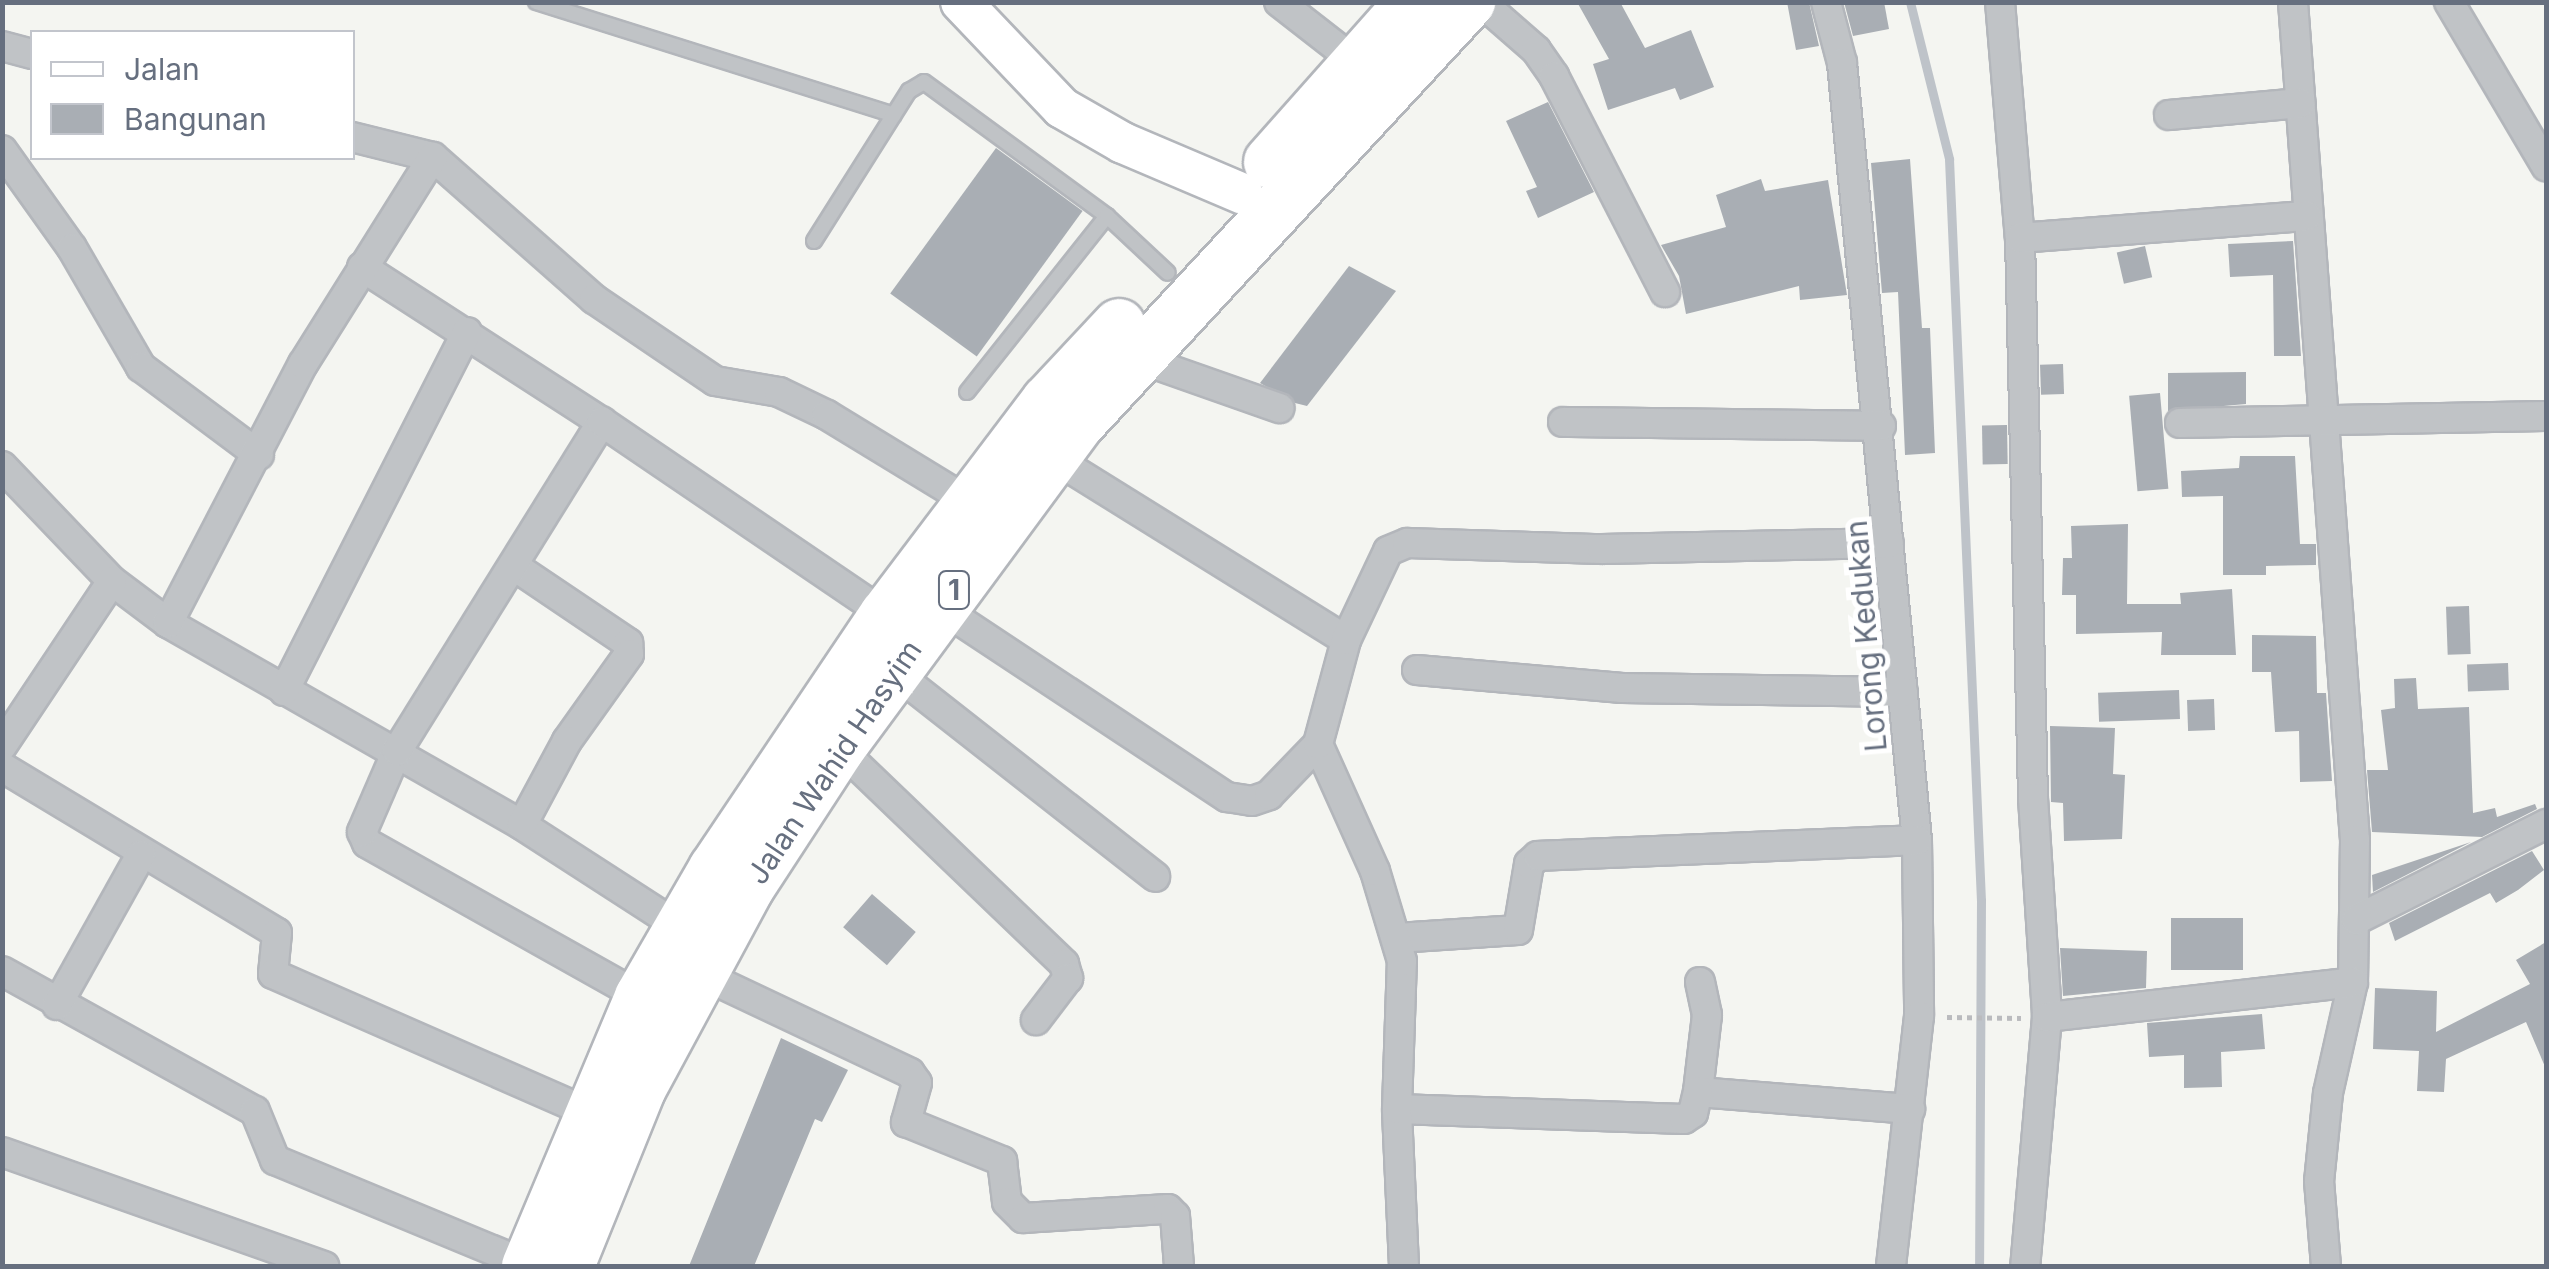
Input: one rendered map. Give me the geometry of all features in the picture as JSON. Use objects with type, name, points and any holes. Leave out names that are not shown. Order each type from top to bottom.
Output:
[{"type":"highway","name":"Jalan Wahid Hasyim","points":[[542,1266],[640,1088],[691,951],[886,615],[1048,401],[1243,194],[1412,2]]},
{"type":"highway","name":"Jalan Wahid Hasyim","points":[[542,1266],[589,1113],[640,998],[691,951],[747,889],[839,748],[1052,458],[1137,358],[1468,2]]},
{"type":"street","points":[[962,2],[1062,108],[1123,143],[1243,194]]},
{"type":"street","points":[[1279,2],[1356,62]]},
{"type":"street","points":[[1482,2],[1536,50],[1554,76],[1665,292]]},
{"type":"street","name":"Lorong Kedukan","points":[[1826,2],[1842,64],[1881,426],[1917,840],[1919,1016],[1892,1266]]},
{"type":"street","points":[[2000,2],[2020,238],[2033,798],[2047,1018],[2025,1266]]},
{"type":"street","points":[[2293,2],[2356,920],[2353,982],[2323,1136],[2320,1213],[2326,1266]]},
{"type":"street","points":[[2449,2],[2546,166]]},
{"type":"street","points":[[2,46],[30,53]]},
{"type":"street","points":[[2169,115],[2300,103]]},
{"type":"street","points":[[355,138],[434,157],[594,299],[715,382],[779,392],[827,415],[971,503]]},
{"type":"street","points":[[2,150],[72,248],[141,367],[259,454]]},
{"type":"street","points":[[168,624],[362,266],[434,157]]},
{"type":"street","points":[[2020,238],[2307,216]]},
{"type":"street","points":[[362,266],[468,332],[886,615]]},
{"type":"street","points":[[284,691],[468,332]]},
{"type":"street","points":[[1137,358],[1279,408]]},
{"type":"street","points":[[2180,423],[2321,425],[2546,416]]},
{"type":"street","points":[[602,422],[397,751],[364,826],[367,844],[640,998]]},
{"type":"street","points":[[1562,422],[1881,426]]},
{"type":"street","points":[[1052,458],[1346,640]]},
{"type":"street","points":[[2,466],[112,581],[168,624],[522,824],[691,951],[910,1073],[916,1084],[906,1122],[1002,1161],[1006,1202],[1023,1218],[1168,1210],[1175,1216],[1179,1266]]},
{"type":"street","points":[[942,608],[1227,797],[1252,801],[1269,795],[1318,744],[1346,640],[1388,551],[1407,543],[1602,548],[1889,544]]},
{"type":"street","points":[[514,566],[628,644],[629,654],[567,741],[522,824]]},
{"type":"street","points":[[2,746],[112,581]]},
{"type":"street","points":[[1418,670],[1622,688],[1903,692]]},
{"type":"street","points":[[894,672],[1155,878]]},
{"type":"street","points":[[1318,744],[1376,871],[1398,938],[1404,988],[1397,1109],[1404,1266]]},
{"type":"street","points":[[839,748],[1064,964],[1068,978],[1036,1020]]},
{"type":"street","points":[[2,767],[140,855],[277,933],[273,974],[589,1113]]},
{"type":"street","points":[[2356,920],[2546,824]]},
{"type":"street","points":[[1398,938],[1518,930],[1529,864],[1538,856],[1917,840]]},
{"type":"street","points":[[57,1005],[140,855]]},
{"type":"street","points":[[2,971],[57,1005],[255,1110],[275,1160],[542,1266]]},
{"type":"street","points":[[1397,1109],[1684,1119],[1693,1112],[1698,1092],[1707,1015],[1700,982]]},
{"type":"street","points":[[2047,1018],[2353,982]]},
{"type":"street","points":[[1698,1092],[1910,1110]]},
{"type":"street","points":[[2,1152],[324,1266]]},
{"type":"lane","points":[[536,2],[894,115]]},
{"type":"lane","points":[[814,241],[915,84],[931,82],[1107,216],[1168,273]]},
{"type":"lane","points":[[968,392],[1107,216]]},
{"type":"path","points":[[1948,1017],[2000,1018]]},
{"type":"building","points":[[1577,2],[1620,2],[1645,48],[1691,30],[1714,87],[1680,100],[1675,88],[1608,110],[1593,64],[1609,59]]},
{"type":"building","points":[[1787,2],[1809,2],[1819,46],[1796,50]]},
{"type":"building","points":[[1844,2],[1884,2],[1889,29],[1853,36]]},
{"type":"building","points":[[1548,102],[1594,192],[1538,218],[1526,191],[1537,187],[1506,121]]},
{"type":"building","points":[[996,148],[1083,211],[977,357],[890,294]]},
{"type":"building","points":[[1910,159],[1922,328],[1930,328],[1935,453],[1905,455],[1898,292],[1882,293],[1871,163]]},
{"type":"building","points":[[1761,179],[1765,191],[1828,180],[1847,295],[1800,300],[1799,286],[1686,314],[1679,276],[1661,245],[1726,227],[1716,195]]},
{"type":"building","points":[[2293,241],[2301,356],[2274,356],[2273,275],[2230,277],[2228,244]]},
{"type":"building","points":[[2145,246],[2152,277],[2124,284],[2117,253]]},
{"type":"building","points":[[1349,266],[1396,291],[1307,406],[1295,403],[1260,383]]},
{"type":"building","points":[[2063,364],[2064,394],[2041,395],[2040,365]]},
{"type":"building","points":[[2246,372],[2246,404],[2168,411],[2168,373]]},
{"type":"building","points":[[2160,393],[2168,489],[2137,491],[2129,396]]},
{"type":"building","points":[[1982,425],[2007,425],[2008,464],[1983,464]]},
{"type":"building","points":[[2240,456],[2295,456],[2300,544],[2316,544],[2316,565],[2266,566],[2266,575],[2223,575],[2223,496],[2182,497],[2181,471],[2239,468]]},
{"type":"building","points":[[2128,524],[2127,604],[2181,604],[2180,593],[2232,589],[2236,655],[2161,655],[2162,632],[2076,634],[2076,595],[2062,595],[2063,558],[2072,558],[2071,526]]},
{"type":"building","points":[[2469,606],[2471,654],[2448,655],[2446,607]]},
{"type":"building","points":[[2252,635],[2316,636],[2317,693],[2326,693],[2332,781],[2300,782],[2299,731],[2275,732],[2271,672],[2252,672]]},
{"type":"building","points":[[2508,663],[2509,690],[2468,691],[2467,664]]},
{"type":"building","points":[[2416,678],[2418,709],[2469,707],[2473,813],[2495,808],[2497,817],[2535,804],[2537,809],[2482,837],[2372,832],[2367,770],[2388,770],[2381,710],[2395,708],[2394,679]]},
{"type":"building","points":[[2179,690],[2180,719],[2099,722],[2098,693]]},
{"type":"building","points":[[2214,699],[2215,730],[2188,731],[2187,700]]},
{"type":"building","points":[[2050,726],[2115,728],[2113,774],[2125,775],[2122,839],[2064,841],[2063,803],[2051,802]]},
{"type":"building","points":[[2471,842],[2373,892],[2372,875]]},
{"type":"building","points":[[2532,851],[2544,870],[2518,890],[2496,903],[2490,893],[2395,941],[2389,923]]},
{"type":"building","points":[[872,894],[916,932],[887,965],[843,927]]},
{"type":"building","points":[[2171,918],[2243,918],[2243,970],[2171,970]]},
{"type":"building","points":[[2546,942],[2546,1069],[2526,1022],[2446,1059],[2444,1092],[2417,1091],[2419,1051],[2373,1049],[2375,988],[2437,991],[2436,1032],[2530,984],[2516,960]]},
{"type":"building","points":[[2060,948],[2147,951],[2146,988],[2063,996]]},
{"type":"building","points":[[2262,1014],[2265,1049],[2221,1052],[2222,1087],[2184,1088],[2184,1055],[2149,1057],[2147,1023]]},
{"type":"building","points":[[781,1038],[848,1070],[822,1122],[815,1119],[754,1266],[689,1266]]},
{"type":"waterway","points":[[1910,2],[1949,159],[1981,900],[1979,1266]]}]
